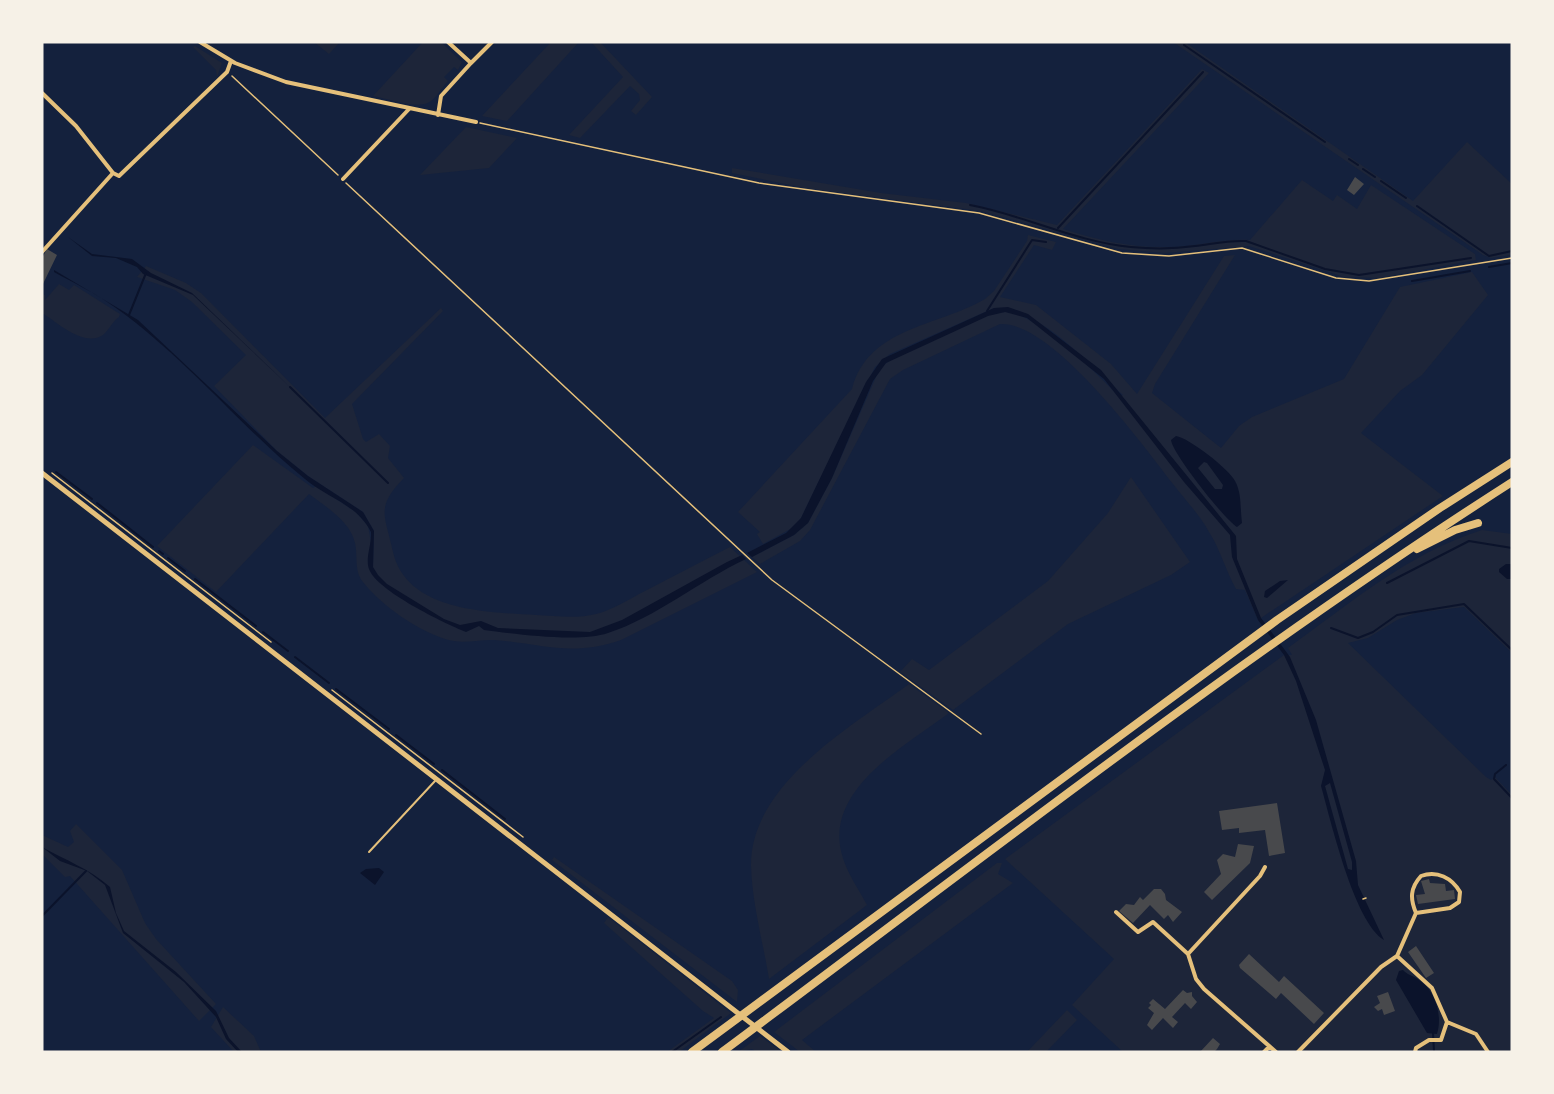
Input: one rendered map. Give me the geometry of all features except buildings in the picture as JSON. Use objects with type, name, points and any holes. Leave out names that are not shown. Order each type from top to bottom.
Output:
[{"type":"highway","points":[[692,1052],[1277,620],[1449,502],[1512,462]]},
{"type":"highway","points":[[723,1052],[1261,651],[1386,564],[1512,482]]},
{"type":"highway","points":[[1386,564],[1455,530],[1478,523]]},
{"type":"street","points":[[200,42],[231,61],[286,82],[476,122]]},
{"type":"street","points":[[448,42],[471,63]]},
{"type":"street","points":[[438,114],[441,96],[492,42]]},
{"type":"street","points":[[42,93],[76,126],[113,173],[119,176],[227,72],[231,61]]},
{"type":"street","points":[[343,180],[409,108]]},
{"type":"street","points":[[42,252],[113,173]]},
{"type":"street","points":[[42,473],[789,1052]]},
{"type":"street","points":[[1188,954],[1260,876],[1265,867]]},
{"type":"street","points":[[1298,1052],[1381,967],[1397,956],[1416,913],[1412,903],[1412,891],[1421,876],[1440,874],[1453,883],[1460,892],[1459,902],[1450,908],[1416,913]]},
{"type":"street","points":[[1116,912],[1138,932],[1153,922],[1188,954],[1200,985],[1276,1052]]},
{"type":"street","points":[[1397,956],[1432,988],[1447,1022],[1442,1039],[1416,1048],[1415,1052]]},
{"type":"street","points":[[1447,1022],[1476,1034],[1488,1052]]},
{"type":"street","points":[[1264,1052],[1269,1047]]},
{"type":"lane","points":[[369,852],[437,779]]},
{"type":"path","points":[[227,72],[772,580],[981,734]]},
{"type":"path","points":[[476,122],[759,183],[979,213],[1122,253],[1169,255],[1242,248],[1336,278],[1369,281],[1512,258]]},
{"type":"shaded area","points":[[314,42],[340,42],[329,54]]},
{"type":"shaded area","points":[[423,42],[441,42],[462,62],[458,70],[454,67],[444,77],[448,81],[434,98],[428,103],[418,105],[373,96]]},
{"type":"shaded area","points":[[551,42],[579,42],[507,121],[482,116]]},
{"type":"shaded area","points":[[591,42],[600,42],[652,97],[636,115],[631,111],[640,100],[639,94],[630,86],[580,138],[569,135],[623,77]]},
{"type":"shaded area","points":[[1173,42],[1185,42],[1413,201],[1467,142],[1512,184],[1512,255],[1491,258],[1483,255]]},
{"type":"shaded area","points":[[195,46],[222,63],[217,77],[216,70],[193,47]]},
{"type":"shaded area","points":[[1202,69],[1209,73],[1063,229],[1089,237],[1154,247],[1250,240],[1302,180],[1333,201],[1337,195],[1357,209],[1371,185],[1475,254],[1476,260],[1378,278],[1344,277],[1249,246],[1165,253],[1118,249],[981,211],[805,188],[732,173],[732,168],[881,193],[966,203],[1057,225]]},
{"type":"shaded area","points":[[466,127],[517,138],[489,168],[420,175]]},
{"type":"shaded area","points":[[1028,235],[1056,242],[1052,250],[1034,245],[1000,297],[1036,305],[1111,364],[1137,394],[1224,256],[1235,255],[1155,384],[1152,393],[1221,448],[1239,426],[1252,417],[1344,379],[1400,287],[1472,272],[1488,295],[1422,375],[1400,391],[1361,433],[1443,496],[1258,620],[1245,590],[1236,589],[1213,539],[1201,520],[1119,415],[1070,363],[1045,342],[1021,328],[1000,324],[903,370],[890,379],[810,530],[800,541],[760,564],[752,557],[794,535],[808,523],[832,478],[879,370],[892,359],[907,351],[981,317],[1008,312],[1019,315],[1050,334],[1083,361],[1119,397],[1123,395],[1080,354],[1047,327],[1011,310],[994,308],[890,354],[875,367],[801,518],[794,527],[763,544],[757,534],[760,532],[738,512],[852,389],[860,368],[873,353],[906,331],[985,299],[994,291],[1027,241]]},
{"type":"shaded area","points":[[68,237],[92,254],[132,259],[151,273],[192,293],[291,388],[193,295],[143,274],[137,267],[116,258],[92,256]]},
{"type":"shaded area","points":[[146,266],[186,283],[201,293],[325,418],[441,308],[443,311],[352,404],[363,439],[366,442],[379,434],[390,446],[388,458],[404,478],[389,497],[386,505],[387,529],[401,572],[414,587],[432,598],[473,610],[566,617],[581,616],[596,614],[615,607],[730,547],[757,572],[621,640],[603,645],[572,649],[495,640],[452,641],[434,635],[412,623],[371,591],[358,573],[355,543],[348,528],[343,521],[309,494],[216,592],[157,546],[253,445],[313,488],[316,486],[356,512],[368,526],[371,542],[369,569],[373,567],[374,531],[363,512],[308,476],[277,451],[214,386],[246,355],[192,302],[175,290],[137,277]]},
{"type":"shaded area","points":[[54,270],[92,293],[54,272]]},
{"type":"shaded area","points":[[59,284],[69,290],[74,285],[120,314],[119,317],[103,335],[96,338],[79,336],[71,332],[42,313],[42,294],[45,295],[45,300]]},
{"type":"shaded area","points":[[102,298],[138,320],[277,451],[308,476],[363,512],[374,531],[373,567],[378,575],[387,584],[444,619],[460,625],[481,621],[498,628],[590,632],[622,620],[727,562],[742,555],[746,559],[644,618],[608,633],[564,638],[512,634],[484,630],[479,626],[466,632],[412,605],[384,587],[369,569],[371,532],[365,522],[350,508],[305,479],[257,437],[166,348]]},
{"type":"shaded area","points":[[1008,307],[1028,314],[1101,370],[1236,536],[1237,559],[1261,618],[1290,657],[1316,720],[1356,861],[1358,885],[1384,940],[1373,930],[1354,893],[1337,845],[1321,786],[1325,770],[1296,681],[1284,655],[1258,620],[1232,557],[1230,535],[1184,482],[1104,379],[1027,318],[1005,312],[988,316],[886,363],[873,381],[832,478],[808,523],[794,535],[752,557],[747,553],[786,533],[801,518],[866,382],[882,359],[994,308]],"holes":[[[1330,783],[1352,862],[1352,870],[1348,869],[1325,786]]]},
{"type":"shaded area","points":[[1176,436],[1190,442],[1217,462],[1231,476],[1239,491],[1242,523],[1237,527],[1211,500],[1180,458],[1171,440]],"holes":[[[1204,462],[1223,485],[1222,489],[1215,489],[1198,468]]]},
{"type":"shaded area","points":[[1131,477],[1190,562],[1171,575],[1068,624],[953,710],[900,672],[912,659],[929,670],[1048,581],[1108,513]]},
{"type":"shaded area","points":[[1482,530],[1512,534],[1512,653],[1464,607],[1416,613],[1397,620],[1368,638],[1348,643],[1486,777],[1491,780],[1495,777],[1512,795],[1512,1052],[1123,1052],[1072,1005],[1114,959],[1005,859],[1284,655],[1292,655],[1288,648],[1356,598],[1429,552]]},
{"type":"shaded area","points":[[1506,564],[1512,564],[1512,579],[1507,579],[1499,572],[1499,569]]},
{"type":"shaded area","points":[[1288,580],[1267,598],[1264,597],[1265,591],[1280,581]]},
{"type":"shaded area","points":[[909,684],[949,713],[874,770],[858,788],[846,807],[840,828],[841,851],[849,872],[867,905],[769,979],[751,866],[755,836],[767,809],[785,784],[808,760]]},
{"type":"shaded area","points":[[76,824],[122,870],[145,923],[156,939],[216,1004],[199,1021],[70,876],[65,877],[42,854],[42,835],[68,847],[74,842],[70,831]]},
{"type":"shaded area","points":[[42,847],[86,870],[110,887],[116,913],[124,931],[176,972],[216,1011],[229,1038],[242,1052],[238,1052],[226,1039],[216,1017],[184,982],[123,933],[105,885],[87,871],[60,861]]},
{"type":"shaded area","points":[[554,857],[732,981],[738,990],[737,1002],[552,860]]},
{"type":"shaded area","points":[[997,863],[1002,863],[998,874],[1013,883],[802,1040],[816,1052],[800,1052],[774,1032]]},
{"type":"shaded area","points":[[379,868],[384,872],[375,885],[360,873],[366,869]]},
{"type":"shaded area","points":[[608,917],[731,1013],[679,1052],[667,1052],[714,1018],[703,1011],[604,923]]},
{"type":"shaded area","points":[[1403,970],[1423,982],[1433,995],[1439,1019],[1437,1034],[1427,1033],[1396,980],[1399,971]]},
{"type":"shaded area","points":[[223,1007],[254,1036],[261,1052],[234,1052],[211,1027]]},
{"type":"shaded area","points":[[1067,1010],[1077,1020],[1046,1052],[1027,1052]]},
{"type":"shaded area","points":[[760,1036],[782,1052],[756,1052],[752,1049],[738,1052]]},
{"type":"waterway","points":[[1184,45],[1325,142]]},
{"type":"waterway","points":[[1058,228],[1203,72]]},
{"type":"waterway","points":[[1349,159],[1358,165]]},
{"type":"waterway","points":[[1363,169],[1375,177]]},
{"type":"waterway","points":[[1381,181],[1406,198]]},
{"type":"waterway","points":[[970,205],[1090,240],[1139,248],[1187,247],[1246,241],[1325,269],[1359,275],[1471,258]]},
{"type":"waterway","points":[[1417,206],[1489,256],[1512,251]]},
{"type":"waterway","points":[[987,311],[1032,240],[1046,242]]},
{"type":"waterway","points":[[1489,267],[1512,263]]},
{"type":"waterway","points":[[1412,281],[1470,271]]},
{"type":"waterway","points":[[129,315],[146,273]]},
{"type":"waterway","points":[[290,387],[388,483]]},
{"type":"waterway","points":[[56,472],[92,499]]},
{"type":"waterway","points":[[97,503],[153,547]]},
{"type":"waterway","points":[[1387,583],[1469,541],[1512,548]]},
{"type":"waterway","points":[[159,551],[163,554]]},
{"type":"waterway","points":[[168,558],[185,571]]},
{"type":"waterway","points":[[195,579],[256,626]]},
{"type":"waterway","points":[[1331,628],[1358,638],[1373,632],[1397,615],[1464,604],[1512,650]]},
{"type":"waterway","points":[[263,632],[288,651]]},
{"type":"waterway","points":[[295,657],[329,683]]},
{"type":"waterway","points":[[336,689],[389,729]]},
{"type":"waterway","points":[[396,735],[434,764]]},
{"type":"waterway","points":[[1506,765],[1495,774],[1494,779],[1512,798]]},
{"type":"waterway","points":[[442,770],[505,819]]},
{"type":"waterway","points":[[42,916],[86,871]]},
{"type":"waterway","points":[[672,1052],[721,1017]]},
{"type":"waterway","points":[[1433,1033],[1434,1051]]}]
